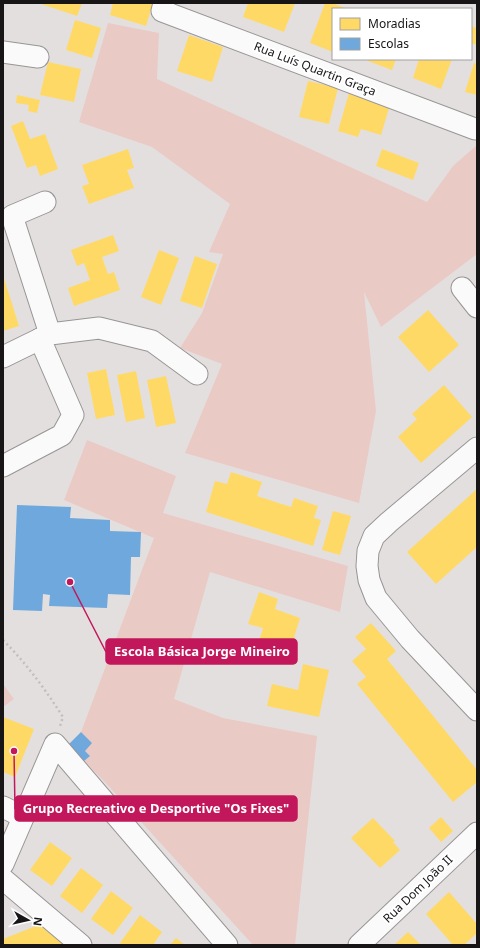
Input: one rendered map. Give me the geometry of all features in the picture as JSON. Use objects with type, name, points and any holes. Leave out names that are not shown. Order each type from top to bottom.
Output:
[{"type":"street","name":"Rua Luís Quartin Graça","points":[[164,3],[162,11],[475,129]]},
{"type":"street","points":[[3,52],[38,57]]},
{"type":"street","points":[[3,466],[62,435],[73,415],[45,337],[12,216],[45,202]]},
{"type":"street","points":[[462,288],[477,307]]},
{"type":"street","points":[[3,357],[45,337],[99,328],[152,341],[198,374]]},
{"type":"street","points":[[477,448],[374,536],[368,551],[367,566],[369,580],[376,598],[410,639],[477,710]]},
{"type":"street","points":[[3,864],[55,744],[227,945]]},
{"type":"street","points":[[3,807],[23,817]]},
{"type":"street","name":"Rua Dom João II","points":[[359,945],[477,833]]},
{"type":"street","points":[[3,879],[82,945]]},
{"type":"path","points":[[3,640],[16,653],[46,691],[63,717],[55,744]]},
{"type":"shaded area","points":[[108,23],[159,33],[157,79],[427,202],[453,166],[477,145],[477,254],[381,327],[364,292],[376,411],[359,503],[185,453],[222,364],[180,348],[202,313],[223,254],[209,252],[230,204],[152,147],[79,122]]},
{"type":"shaded area","points":[[87,440],[176,476],[163,513],[348,566],[340,612],[210,572],[174,699],[223,718],[317,736],[295,945],[253,945],[104,781],[84,761],[89,756],[85,751],[81,732],[154,538],[64,500]]},
{"type":"shaded area","points":[[3,684],[14,699],[3,707]]},
{"type":"building: Moradias","points":[[41,3],[82,3],[77,16]]},
{"type":"building: Moradias","points":[[113,3],[153,3],[146,26],[110,15]]},
{"type":"building: Moradias","points":[[248,3],[295,3],[284,32],[243,17]]},
{"type":"building: Moradias","points":[[325,3],[332,3],[345,8],[332,8],[332,52],[310,43]]},
{"type":"building: Moradias","points":[[75,20],[101,28],[92,58],[66,50]]},
{"type":"building: Moradias","points":[[472,26],[477,28],[477,45],[472,43]]},
{"type":"building: Moradias","points":[[189,35],[223,47],[212,82],[177,71]]},
{"type":"building: Moradias","points":[[368,60],[396,60],[392,70]]},
{"type":"building: Moradias","points":[[419,60],[452,60],[441,89],[413,78]]},
{"type":"building: Moradias","points":[[48,62],[81,69],[74,102],[40,95]]},
{"type":"building: Moradias","points":[[474,63],[477,64],[477,95],[465,92]]},
{"type":"building: Moradias","points":[[308,81],[338,88],[329,124],[299,117]]},
{"type":"building: Moradias","points":[[349,93],[390,105],[381,135],[361,129],[358,137],[338,131]]},
{"type":"building: Moradias","points":[[17,95],[40,100],[37,113],[28,111],[29,105],[16,103]]},
{"type":"building: Moradias","points":[[23,121],[30,139],[45,134],[58,169],[40,176],[36,165],[27,168],[11,126]]},
{"type":"building: Moradias","points":[[128,149],[134,168],[127,170],[134,188],[89,204],[82,186],[89,184],[82,165]]},
{"type":"building: Moradias","points":[[382,149],[419,163],[413,180],[376,166]]},
{"type":"building: Moradias","points":[[113,235],[119,251],[102,257],[108,274],[114,272],[120,290],[74,306],[68,288],[90,280],[84,263],[77,266],[71,250]]},
{"type":"building: Moradias","points":[[159,250],[179,258],[161,305],[141,297]]},
{"type":"building: Moradias","points":[[195,256],[217,264],[202,308],[180,301]]},
{"type":"building: Moradias","points":[[3,275],[19,326],[3,331]]},
{"type":"building: Moradias","points":[[428,310],[459,345],[429,372],[398,337]]},
{"type":"building: Moradias","points":[[106,369],[115,415],[96,419],[87,373]]},
{"type":"building: Moradias","points":[[136,371],[145,418],[126,422],[117,375]]},
{"type":"building: Moradias","points":[[166,376],[176,423],[156,427],[147,380]]},
{"type":"building: Moradias","points":[[444,385],[472,417],[421,463],[398,437],[417,419],[412,414]]},
{"type":"building: Moradias","points":[[231,472],[262,482],[257,496],[291,507],[294,498],[318,506],[314,518],[321,520],[313,546],[206,512],[215,481],[227,484]]},
{"type":"building: Moradias","points":[[477,489],[477,547],[436,584],[407,552]]},
{"type":"building: Moradias","points":[[333,511],[351,516],[340,555],[322,550]]},
{"type":"building: Moradias","points":[[259,592],[278,599],[275,609],[300,618],[289,654],[258,644],[263,628],[248,624]]},
{"type":"building: Moradias","points":[[371,623],[396,651],[387,659],[477,770],[477,782],[453,802],[357,684],[366,677],[352,661],[366,649],[355,637]]},
{"type":"building: Moradias","points":[[303,664],[329,670],[319,717],[267,706],[272,684],[298,690]]},
{"type":"building: Moradias","points":[[3,717],[34,729],[15,777],[3,772]]},
{"type":"building: Moradias","points":[[441,817],[453,831],[441,842],[429,828]]},
{"type":"building: Moradias","points":[[373,818],[395,841],[393,842],[400,850],[380,868],[351,838]]},
{"type":"building: Moradias","points":[[50,842],[72,858],[52,886],[30,870]]},
{"type":"building: Moradias","points":[[81,868],[103,885],[82,913],[60,896]]},
{"type":"building: Moradias","points":[[111,891],[133,908],[113,935],[91,919]]},
{"type":"building: Moradias","points":[[449,892],[477,924],[477,933],[464,945],[453,945],[426,914]]},
{"type":"building: Moradias","points":[[140,915],[162,932],[153,945],[122,945],[120,943]]},
{"type":"building: Moradias","points":[[41,924],[67,945],[3,945],[3,939]]},
{"type":"building: Moradias","points":[[408,932],[421,945],[394,945]]},
{"type":"building: Moradias","points":[[176,938],[185,945],[170,945]]},
{"type":"building: Escolas","points":[[17,505],[71,507],[70,518],[110,520],[110,531],[141,532],[140,557],[131,557],[130,595],[108,594],[107,608],[49,606],[50,595],[43,594],[42,611],[13,610]]},
{"type":"building: Escolas","points":[[81,732],[92,743],[85,751],[90,756],[84,761],[68,745]]},
{"type":"place","name":"Escola Básica Jorge Mineiro","points":[[70,582]]},
{"type":"place","name":"Grupo Recreativo e Desportive \"Os Fixes\"","points":[[14,751]]}]
